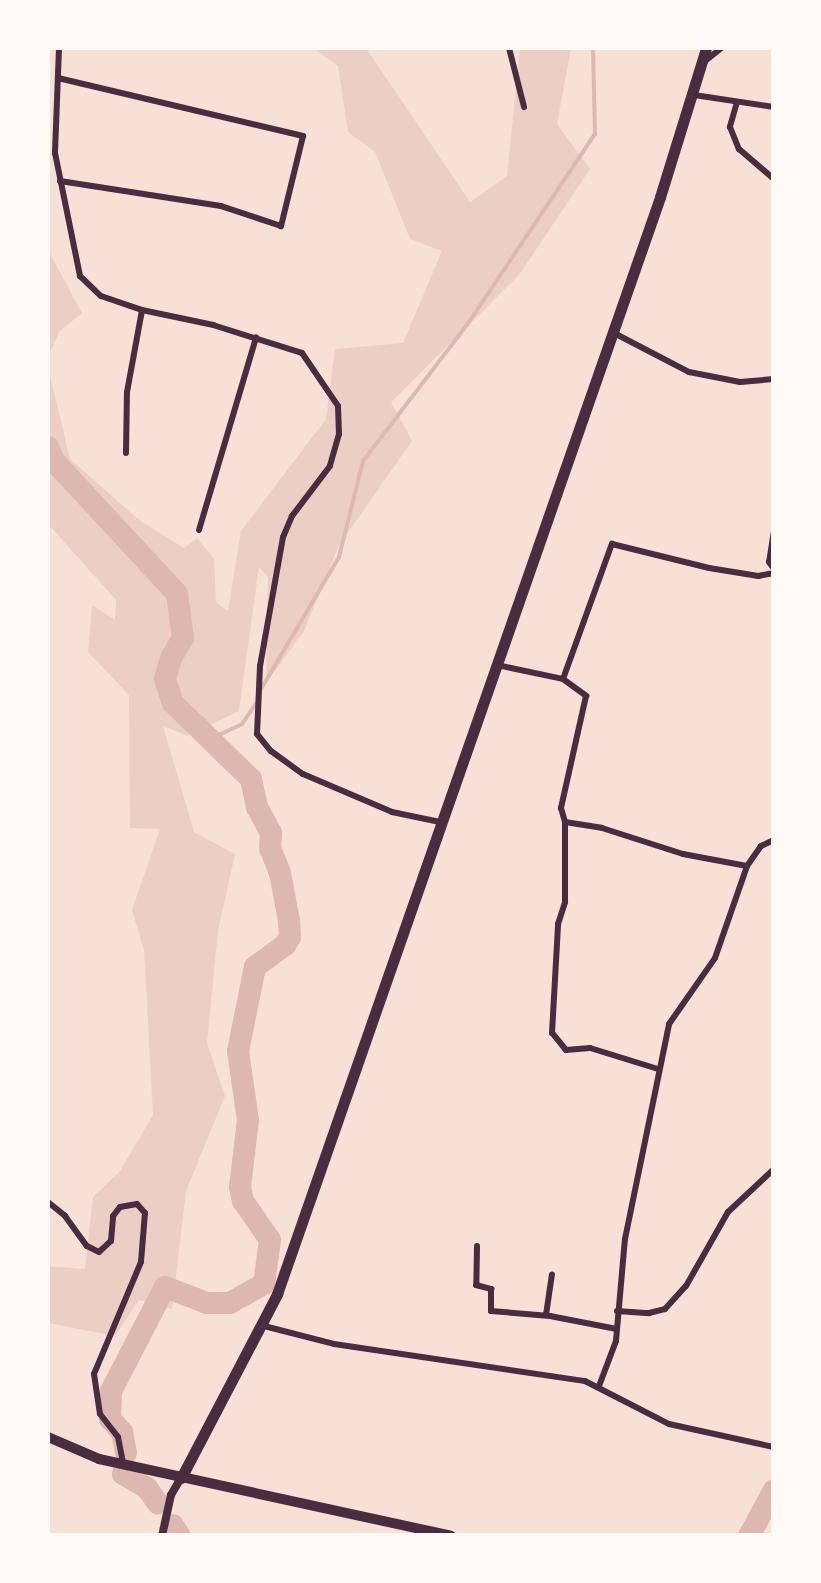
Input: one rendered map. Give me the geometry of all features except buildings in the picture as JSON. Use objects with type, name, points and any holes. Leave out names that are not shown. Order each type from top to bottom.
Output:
[{"type":"highway","points":[[181,1478],[264,1326],[497,665],[694,95],[706,48]]},
{"type":"main road","points":[[48,1436],[99,1459],[451,1536]]},
{"type":"street","points":[[59,48],[55,154],[80,276],[101,296],[142,310],[256,336],[302,353],[338,406],[339,434],[321,482],[292,516],[283,538],[255,701],[258,734],[271,750],[303,774],[392,812],[440,822]]},
{"type":"street","points":[[509,48],[524,107]]},
{"type":"street","points":[[704,62],[722,48]]},
{"type":"street","points":[[58,78],[303,136],[281,226],[221,206],[60,181]]},
{"type":"street","points":[[694,95],[774,107]]},
{"type":"street","points":[[737,102],[730,128],[739,149],[774,178]]},
{"type":"street","points":[[126,453],[127,392],[142,310]]},
{"type":"street","points":[[612,332],[690,372],[740,382],[774,379]]},
{"type":"street","points":[[199,530],[256,336]]},
{"type":"street","points":[[563,678],[612,544],[758,576],[774,571],[769,562],[774,531]]},
{"type":"street","points":[[497,665],[563,678],[586,696],[560,808],[564,822],[565,902],[558,924],[552,1033],[566,1050],[590,1048],[658,1068]]},
{"type":"street","points":[[564,822],[602,828],[683,854],[747,866]]},
{"type":"street","points":[[599,1386],[618,1329],[625,1238],[670,1024],[716,958],[747,866],[761,846],[774,840]]},
{"type":"street","points":[[617,1311],[649,1313],[665,1309],[686,1286],[728,1212],[774,1170]]},
{"type":"street","points":[[48,1202],[65,1216],[87,1246],[99,1252],[110,1241],[113,1216],[120,1206],[136,1204],[144,1213],[142,1262],[94,1374],[100,1414],[118,1437],[122,1463]]},
{"type":"street","points":[[477,1246],[476,1285],[491,1289],[492,1311],[546,1315],[618,1329]]},
{"type":"street","points":[[546,1315],[552,1274]]},
{"type":"street","points":[[264,1326],[334,1344],[599,1386],[669,1424],[774,1447]]},
{"type":"street","points":[[162,1536],[171,1495],[181,1478]]},
{"type":"shaded area","points":[[313,48],[366,48],[470,202],[507,176],[520,48],[571,48],[557,124],[590,169],[519,275],[391,402],[412,441],[339,545],[304,631],[266,683],[268,577],[259,567],[239,711],[188,736],[163,726],[194,832],[235,854],[218,931],[207,1043],[225,1096],[186,1191],[172,1309],[139,1300],[115,1336],[48,1323],[48,1266],[85,1269],[93,1197],[120,1171],[153,1115],[144,950],[132,910],[160,829],[130,828],[129,695],[88,652],[92,605],[115,620],[116,600],[48,524],[48,367],[70,459],[139,520],[184,548],[197,538],[214,559],[216,602],[228,611],[241,531],[326,419],[335,349],[403,343],[442,251],[410,239],[375,152],[348,132],[338,66]]},
{"type":"shaded area","points":[[48,250],[82,313],[59,332],[48,358]]},
{"type":"waterway","points":[[261,689],[339,557],[363,461],[467,325],[595,134],[593,48]]},
{"type":"waterway","points":[[48,447],[54,461],[177,594],[183,638],[165,679],[173,703],[251,779],[257,807],[271,833],[270,848],[280,873],[289,921],[290,937],[285,945],[255,967],[238,1051],[248,1120],[240,1187],[243,1201],[270,1240],[264,1284],[230,1303],[207,1303],[165,1287],[111,1391],[110,1419],[122,1432],[126,1453]]},
{"type":"waterway","points":[[208,740],[242,724],[256,703]]},
{"type":"waterway","points":[[125,1468],[123,1474],[147,1488],[158,1504]]},
{"type":"waterway","points":[[749,1536],[774,1490]]},
{"type":"waterway","points":[[173,1525],[180,1536]]}]
